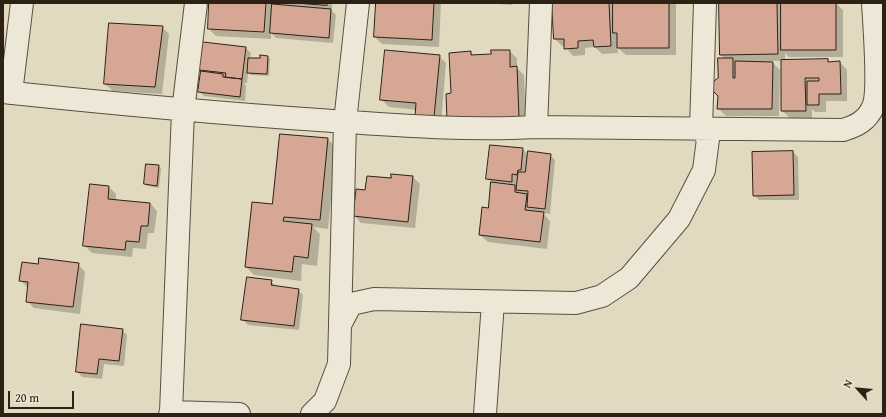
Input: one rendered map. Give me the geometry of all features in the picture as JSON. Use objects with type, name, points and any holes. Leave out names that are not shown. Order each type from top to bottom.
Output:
[{"type":"street","points":[[22,3],[7,93],[184,111],[345,122],[492,129],[536,127],[843,130],[857,125],[867,116],[874,106],[876,90],[873,3]]},
{"type":"street","points":[[196,3],[184,111],[170,413],[239,414]]},
{"type":"street","points":[[321,410],[339,364],[345,122],[358,3]]},
{"type":"street","points":[[536,127],[541,3]]},
{"type":"street","points":[[340,325],[351,304],[374,298],[576,303],[602,296],[629,278],[679,219],[704,170],[708,139],[701,128],[705,3]]},
{"type":"street","points":[[485,414],[494,302]]},
{"type":"building","points":[[209,3],[266,3],[264,32],[208,29]]},
{"type":"building","points":[[295,3],[327,3],[327,5]]},
{"type":"building","points":[[376,3],[434,3],[432,40],[374,37]]},
{"type":"building","points":[[552,3],[609,3],[611,46],[594,47],[593,40],[578,41],[578,48],[564,49],[564,39],[554,39]]},
{"type":"building","points":[[613,3],[669,3],[669,48],[617,48],[617,33],[613,33]]},
{"type":"building","points":[[719,3],[777,3],[778,54],[720,55]]},
{"type":"building","points":[[781,3],[836,3],[836,50],[781,50]]},
{"type":"building","points":[[272,4],[331,9],[329,38],[270,33]]},
{"type":"building","points":[[109,23],[163,26],[155,87],[104,84]]},
{"type":"building","points":[[203,42],[246,47],[242,79],[225,77],[226,73],[199,70]]},
{"type":"building","points":[[385,50],[440,55],[434,117],[415,116],[416,103],[380,100]]},
{"type":"building","points":[[491,50],[510,50],[510,67],[517,66],[519,117],[447,120],[446,94],[451,93],[449,53],[471,51],[471,55],[491,54]]},
{"type":"building","points":[[260,55],[268,56],[267,74],[247,73],[248,58],[260,58]]},
{"type":"building","points":[[718,58],[733,58],[733,78],[735,78],[735,61],[773,62],[772,109],[717,109],[718,96],[713,91],[712,86],[714,81],[718,78]]},
{"type":"building","points":[[828,59],[828,62],[840,61],[841,94],[819,94],[819,105],[807,105],[807,81],[819,81],[819,78],[805,78],[806,111],[781,111],[781,60]]},
{"type":"building","points":[[201,71],[223,74],[223,77],[242,79],[240,97],[198,92]]},
{"type":"building","points":[[280,134],[328,138],[320,220],[284,217],[283,221],[312,224],[308,258],[294,256],[292,272],[245,267],[252,202],[272,204]]},
{"type":"building","points":[[490,145],[523,148],[521,170],[518,170],[517,175],[512,174],[512,182],[486,179]]},
{"type":"building","points":[[528,151],[551,154],[545,209],[527,207],[528,191],[516,190],[518,172],[525,172]]},
{"type":"building","points":[[793,151],[794,195],[753,196],[752,152]]},
{"type":"building","points":[[146,164],[159,165],[157,186],[144,184]]},
{"type":"building","points":[[391,174],[413,176],[408,222],[353,216],[356,189],[365,190],[367,176],[391,178]]},
{"type":"building","points":[[491,182],[515,185],[515,192],[527,194],[525,210],[544,212],[540,242],[479,235],[482,207],[488,208]]},
{"type":"building","points":[[90,184],[109,186],[108,199],[150,203],[148,226],[141,226],[139,242],[126,241],[125,250],[83,246]]},
{"type":"building","points":[[39,258],[79,263],[73,307],[26,302],[28,282],[19,281],[22,262],[38,264]]},
{"type":"building","points":[[247,277],[272,280],[271,285],[299,289],[294,326],[241,320]]},
{"type":"building","points":[[81,324],[123,329],[119,361],[99,359],[97,374],[76,372]]}]
